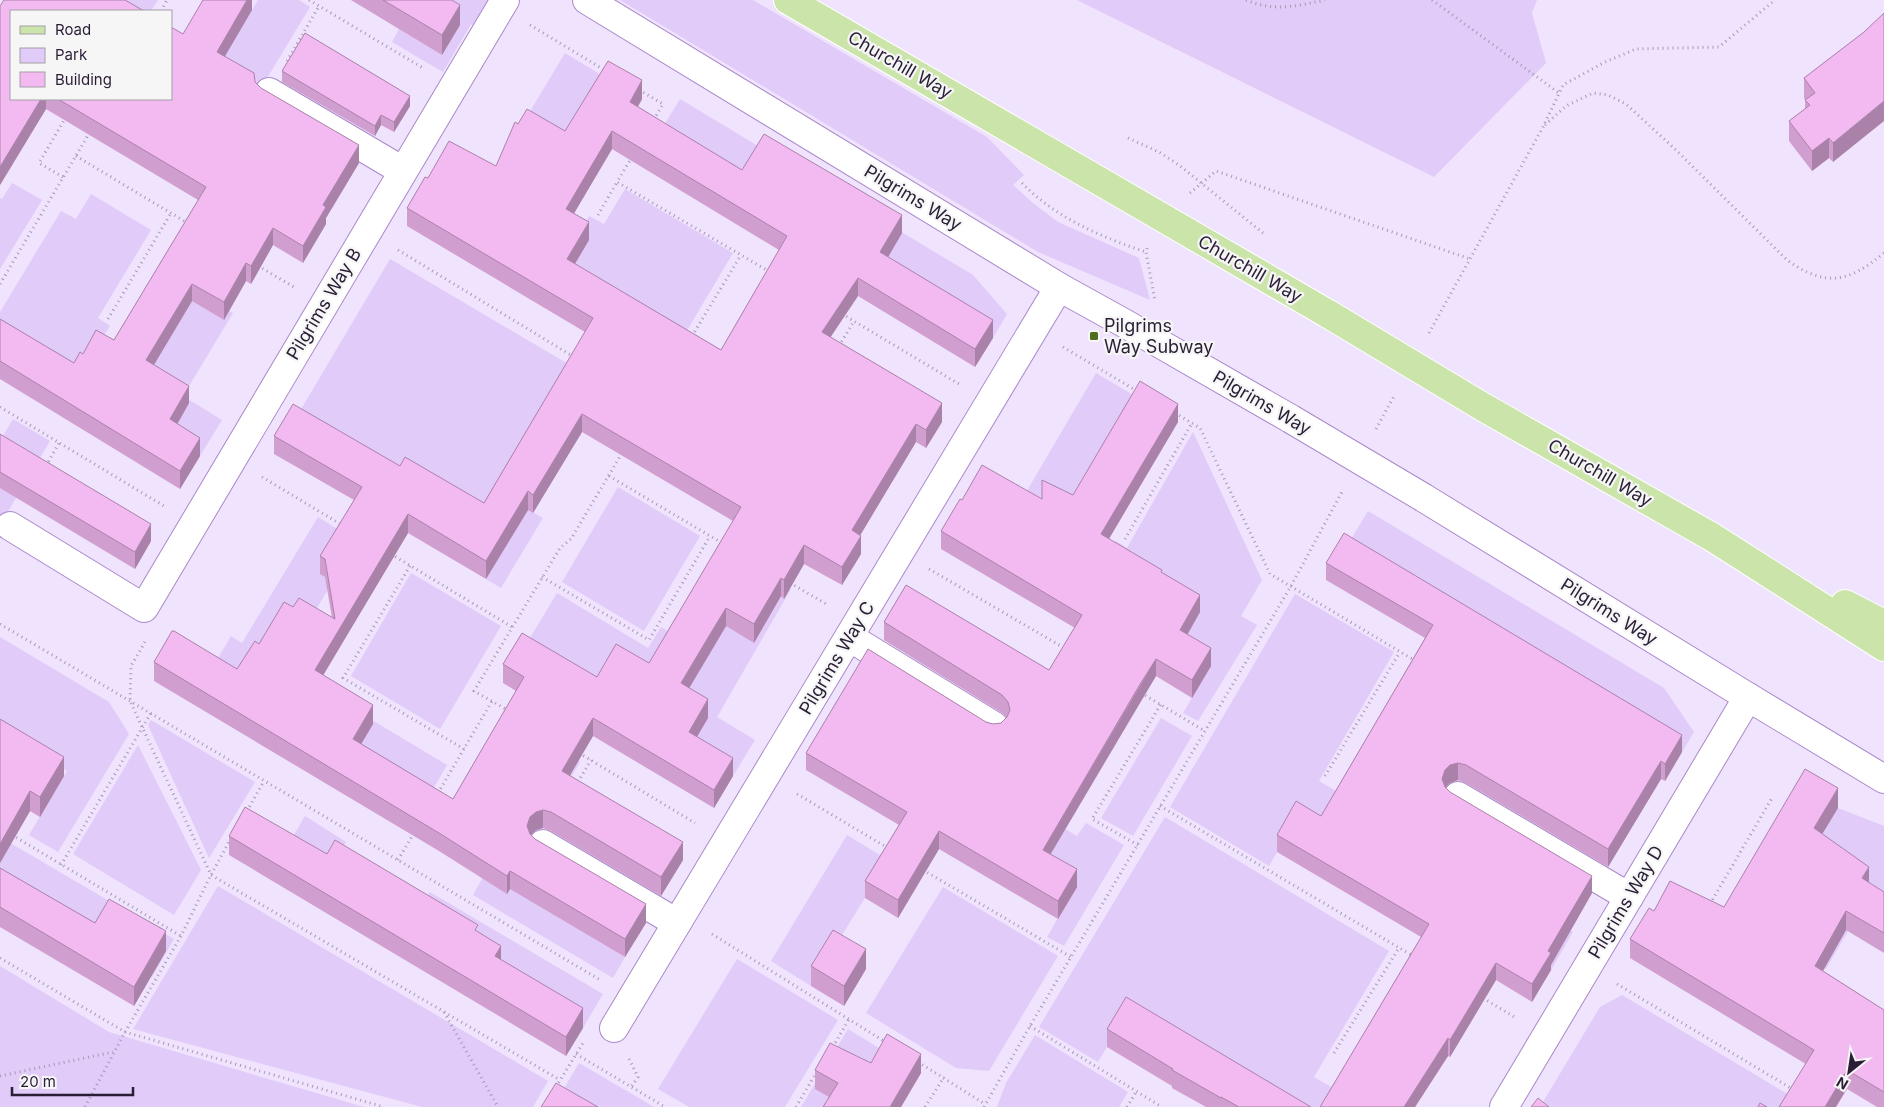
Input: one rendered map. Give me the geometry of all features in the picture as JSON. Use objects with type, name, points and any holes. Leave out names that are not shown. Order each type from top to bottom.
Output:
[{"type":"main road","name":"Churchill Way","points":[[788,0],[1330,315],[1483,407],[1712,537]]},
{"type":"main road","points":[[1712,537],[1884,624]]},
{"type":"main road","points":[[1712,537],[1884,647]]},
{"type":"street","name":"Pilgrims Way","points":[[587,0],[1059,287],[1124,322],[1424,498],[1884,779]]},
{"type":"street","name":"Pilgrims Way B","points":[[144,608],[502,4]]},
{"type":"street","points":[[269,92],[403,171]]},
{"type":"street","name":"Pilgrims Way C","points":[[614,1028],[1059,287]]},
{"type":"street","points":[[10,526],[144,608]]},
{"type":"street","points":[[849,637],[994,726]]},
{"type":"street","name":"Pilgrims Way D","points":[[1504,1107],[1748,697]]},
{"type":"street","points":[[1458,796],[1629,897]]},
{"type":"street","points":[[543,844],[679,919]]},
{"type":"path","points":[[309,0],[454,86]]},
{"type":"path","points":[[1246,0],[1259,6],[1276,8],[1294,7],[1325,0]]},
{"type":"path","points":[[1432,0],[1559,93]]},
{"type":"path","points":[[1470,259],[1543,127],[1563,85],[1605,62],[1636,49],[1719,47],[1775,0]]},
{"type":"path","points":[[502,4],[611,74]]},
{"type":"path","points":[[269,92],[319,6]]},
{"type":"path","points":[[637,89],[663,104],[653,122]]},
{"type":"path","points":[[1543,127],[1566,106],[1586,96],[1593,93],[1608,95],[1626,104],[1676,150],[1787,260],[1803,272],[1823,279],[1843,277],[1855,274],[1884,253]]},
{"type":"path","points":[[63,178],[39,163],[67,115]]},
{"type":"path","points":[[0,284],[90,132]]},
{"type":"path","points":[[1128,138],[1159,152],[1179,164],[1264,233]]},
{"type":"path","points":[[76,156],[196,229]]},
{"type":"path","points":[[598,215],[632,156]]},
{"type":"path","points":[[617,182],[773,274]]},
{"type":"path","points":[[1022,183],[1054,210],[1085,228],[1116,242],[1146,252]]},
{"type":"path","points":[[108,320],[171,213]]},
{"type":"path","points":[[367,232],[576,358]]},
{"type":"path","points":[[691,338],[741,255]]},
{"type":"path","points":[[256,264],[323,305]]},
{"type":"path","points":[[838,312],[990,402]]},
{"type":"path","points":[[838,347],[854,321]]},
{"type":"path","points":[[1033,330],[1142,394]]},
{"type":"path","points":[[0,407],[194,524]]},
{"type":"path","points":[[1167,409],[1200,428],[1270,574],[1416,661]]},
{"type":"path","points":[[1125,539],[1192,423]]},
{"type":"path","points":[[44,468],[60,443]]},
{"type":"path","points":[[517,716],[474,691],[560,548],[571,540],[623,452]]},
{"type":"path","points":[[232,459],[350,530]]},
{"type":"path","points":[[609,476],[727,546]]},
{"type":"path","points":[[912,1058],[944,1077],[985,1106],[1030,1026],[1291,586],[1335,504]]},
{"type":"path","points":[[542,577],[649,640],[710,536]]},
{"type":"path","points":[[384,550],[512,627]]},
{"type":"path","points":[[922,565],[1072,653]]},
{"type":"path","points":[[410,566],[343,678],[464,750]]},
{"type":"path","points":[[785,580],[834,609]]},
{"type":"path","points":[[144,608],[159,619],[131,666],[130,701],[211,875],[560,1080]]},
{"type":"path","points":[[0,624],[615,989],[635,992]]},
{"type":"path","points":[[1060,656],[1064,648]]},
{"type":"path","points":[[1325,776],[1400,652]]},
{"type":"path","points":[[1137,690],[1205,731]]},
{"type":"path","points":[[433,801],[492,701]]},
{"type":"path","points":[[1138,846],[1092,819],[1161,704]]},
{"type":"path","points":[[61,864],[151,714]]},
{"type":"path","points":[[575,750],[726,841]]},
{"type":"path","points":[[577,785],[591,760]]},
{"type":"path","points":[[766,776],[893,852]]},
{"type":"path","points":[[244,815],[264,781]]},
{"type":"path","points":[[1706,912],[1772,798]]},
{"type":"path","points":[[1160,806],[1416,958]]},
{"type":"path","points":[[398,860],[418,826]]},
{"type":"path","points":[[85,1107],[125,1032],[181,936],[235,832]]},
{"type":"path","points":[[8,833],[181,936]]},
{"type":"path","points":[[918,867],[1071,958]]},
{"type":"path","points":[[679,919],[889,1043]]},
{"type":"path","points":[[1334,1053],[1399,948]]},
{"type":"path","points":[[0,958],[125,1032],[384,1107]]},
{"type":"path","points":[[1583,974],[1602,986],[1618,984],[1798,1092]]},
{"type":"path","points":[[1475,993],[1547,1036]]},
{"type":"path","points":[[444,1012],[498,1107]]},
{"type":"path","points":[[830,1051],[849,1019]]},
{"type":"path","points":[[1030,1026],[1162,1107]]},
{"type":"path","points":[[552,1094],[586,1038]]},
{"type":"path","points":[[0,1076],[114,1052]]},
{"type":"path","points":[[576,1054],[665,1107]]},
{"type":"path","points":[[796,1107],[820,1067]]},
{"type":"path","points":[[925,1107],[944,1077]]},
{"type":"path","points":[[1127,1107],[1136,1092]]},
{"type":"green space","points":[[96,0],[158,0],[152,10],[113,10]]},
{"type":"green space","points":[[258,0],[299,0],[310,7],[234,133],[172,99],[193,109]]},
{"type":"green space","points":[[418,0],[492,0],[475,27],[471,24],[443,72],[392,42],[399,29],[442,55],[460,25]]},
{"type":"green space","points":[[620,0],[753,0],[987,137],[1024,175],[1013,185],[1033,203],[1058,222],[1139,258],[1150,300],[1038,252]]},
{"type":"green space","points":[[1077,0],[1537,0],[1532,13],[1546,63],[1434,177]]},
{"type":"green space","points":[[565,53],[608,79],[534,204],[580,231],[589,216],[604,224],[625,189],[733,253],[679,344],[510,243],[490,178]]},
{"type":"green space","points":[[680,99],[973,275],[1007,314],[993,338],[657,137]]},
{"type":"green space","points":[[12,183],[42,200],[0,269],[0,198],[2,199]]},
{"type":"green space","points":[[91,194],[151,230],[98,318],[110,326],[74,381],[0,336],[0,312],[61,211],[76,219]]},
{"type":"green space","points":[[390,259],[575,368],[501,494],[543,518],[501,588],[486,579],[505,547],[294,421]]},
{"type":"green space","points":[[198,292],[233,313],[183,396],[222,420],[200,456],[116,404]]},
{"type":"green space","points":[[1096,373],[1140,399],[1065,527],[1109,553],[1116,541],[1127,548],[1193,432],[1262,580],[1241,616],[1257,625],[1198,721],[1183,713],[1211,666],[1021,501]]},
{"type":"green space","points":[[13,419],[50,441],[0,525],[0,441]]},
{"type":"green space","points":[[618,487],[700,536],[644,631],[562,582]]},
{"type":"green space","points":[[1368,511],[1664,688],[1694,732],[1682,752],[1344,551]]},
{"type":"green space","points":[[318,517],[355,540],[332,583],[282,666],[447,765],[426,801],[210,672],[231,636],[242,643]]},
{"type":"green space","points":[[759,570],[791,589],[717,717],[755,740],[733,776],[522,651],[557,593],[648,648],[661,627],[676,636],[684,697]]},
{"type":"green space","points":[[411,573],[501,626],[440,729],[351,676]]},
{"type":"green space","points":[[1295,594],[1394,652],[1319,781],[1364,807],[1441,792],[1533,908],[1573,932],[1551,970],[1296,819],[1269,866],[1170,807]]},
{"type":"green space","points":[[0,637],[109,702],[129,734],[58,852],[29,835],[67,771],[49,760],[0,738]]},
{"type":"green space","points":[[848,700],[1077,836],[1086,823],[1124,845],[1064,946],[1047,937],[1076,887]]},
{"type":"green space","points":[[1161,718],[1192,736],[1133,836],[1101,818]]},
{"type":"green space","points":[[151,720],[255,782],[209,858],[148,725]]},
{"type":"green space","points":[[542,740],[580,762],[507,887],[625,957],[613,978],[473,895],[484,875]]},
{"type":"green space","points":[[138,745],[201,870],[174,915],[73,854]]},
{"type":"green space","points":[[1838,808],[1884,826],[1884,912],[1865,902],[1826,969],[1765,933]]},
{"type":"green space","points":[[305,816],[346,842],[326,874],[285,850]]},
{"type":"green space","points":[[1165,817],[1389,951],[1314,1077],[1366,1107],[1281,1107],[1126,1015],[1098,1062],[1039,1027]]},
{"type":"green space","points":[[847,835],[888,860],[811,986],[771,961]]},
{"type":"green space","points":[[0,837],[174,939],[152,977],[0,888]]},
{"type":"green space","points":[[218,886],[548,1081],[533,1107],[422,1107],[133,1029]]},
{"type":"green space","points":[[943,887],[1058,956],[989,1071],[956,1068],[866,1013]]},
{"type":"green space","points":[[430,892],[603,994],[583,1028],[417,914]]},
{"type":"green space","points":[[737,959],[838,1020],[785,1107],[689,1107],[658,1089]]},
{"type":"green space","points":[[0,966],[109,1032],[364,1107],[0,1107]]},
{"type":"green space","points":[[1622,995],[1796,1099],[1791,1107],[1540,1107],[1600,1007]]},
{"type":"green space","points":[[848,1029],[887,1053],[856,1107],[801,1107]]},
{"type":"green space","points":[[1035,1035],[1128,1092],[1119,1107],[997,1107],[1006,1083]]},
{"type":"green space","points":[[579,1063],[654,1107],[565,1107],[556,1102]]},
{"type":"building","points":[[4,0],[125,0],[142,10],[10,10],[10,100],[40,100],[0,167],[0,6]]},
{"type":"building","points":[[203,0],[247,0],[217,52],[254,73],[255,82],[261,88],[359,145],[323,205],[326,207],[303,246],[273,228],[251,266],[246,263],[224,302],[192,284],[146,360],[189,386],[170,419],[200,438],[180,471],[0,361],[0,319],[74,363],[80,352],[83,354],[96,330],[114,340],[206,187],[60,100],[172,100],[172,28],[183,34]]},
{"type":"building","points":[[383,0],[452,0],[460,5],[442,35]]},
{"type":"building","points":[[1884,13],[1884,101],[1833,143],[1829,138],[1812,151],[1789,121],[1810,105],[1805,100],[1815,93],[1804,78],[1864,32]]},
{"type":"building","points":[[305,33],[410,96],[394,122],[381,115],[375,126],[282,71]]},
{"type":"building","points":[[608,61],[642,80],[630,102],[742,170],[764,134],[902,215],[880,252],[993,320],[975,349],[858,278],[822,332],[942,403],[926,430],[916,424],[852,530],[861,536],[842,567],[804,545],[784,580],[781,578],[754,624],[726,608],[681,683],[708,699],[689,732],[733,758],[714,790],[593,718],[562,771],[683,842],[661,877],[551,812],[543,810],[536,812],[530,817],[527,826],[530,834],[535,839],[646,904],[625,939],[510,871],[507,876],[439,833],[154,662],[172,631],[174,631],[237,669],[255,641],[259,644],[284,602],[293,607],[299,598],[335,619],[325,559],[320,556],[362,487],[274,436],[293,404],[400,466],[405,457],[484,503],[593,318],[407,208],[425,177],[428,178],[449,141],[496,166],[515,122],[518,124],[527,109],[565,131]],"holes":[[[612,131],[787,236],[721,350],[567,259],[589,222],[566,209]],[[582,414],[741,507],[649,663],[616,644],[597,677],[522,633],[503,664],[524,677],[453,799],[353,739],[373,705],[315,670],[408,514],[486,561],[528,491],[533,495]]]},
{"type":"building","points":[[1140,381],[1178,404],[1101,534],[1200,595],[1180,630],[1211,648],[1192,680],[1156,659],[1139,686],[1043,850],[1077,869],[1058,901],[939,831],[898,900],[865,881],[907,812],[806,753],[868,649],[986,722],[993,724],[1001,723],[1007,717],[1010,710],[1008,702],[1002,695],[884,622],[906,585],[1049,670],[1082,615],[941,531],[982,465],[1042,499],[1042,480],[1073,495]]},
{"type":"building","points":[[0,434],[151,524],[135,552],[0,472]]},
{"type":"building","points":[[1344,533],[1682,735],[1665,764],[1661,761],[1608,849],[1466,765],[1458,763],[1450,765],[1445,770],[1442,779],[1445,787],[1450,792],[1592,876],[1548,951],[1551,953],[1532,984],[1496,963],[1450,1040],[1448,1038],[1404,1107],[1320,1107],[1429,924],[1277,835],[1296,801],[1321,816],[1433,625],[1326,563]]},
{"type":"building","points":[[0,719],[64,757],[40,797],[30,791],[0,844]]},
{"type":"building","points":[[1805,769],[1838,788],[1814,828],[1869,867],[1862,878],[1884,892],[1884,933],[1846,911],[1815,966],[1884,1010],[1884,1092],[1847,1070],[1825,1107],[1779,1107],[1814,1050],[1630,939],[1649,908],[1654,911],[1670,881],[1724,907]]},
{"type":"building","points":[[245,807],[327,854],[335,840],[478,925],[475,930],[501,946],[495,956],[583,1008],[566,1037],[229,836]]},
{"type":"building","points":[[0,868],[95,923],[109,899],[166,931],[134,987],[0,907]]},
{"type":"building","points":[[833,930],[866,949],[844,986],[811,966]]},
{"type":"building","points":[[1126,997],[1311,1107],[1239,1107],[1172,1070],[1107,1029]]},
{"type":"building","points":[[887,1034],[921,1054],[890,1107],[823,1107],[838,1083],[815,1070],[830,1043],[871,1063]]},
{"type":"building","points":[[556,1083],[598,1107],[541,1107]]},
{"type":"building","points":[[1538,1098],[1549,1107],[1531,1107]]},
{"type":"building","points":[[1760,1103],[1767,1107],[1758,1107]]},
{"type":"place","name":"Pilgrims Way Subway","points":[[1094,336]]}]
